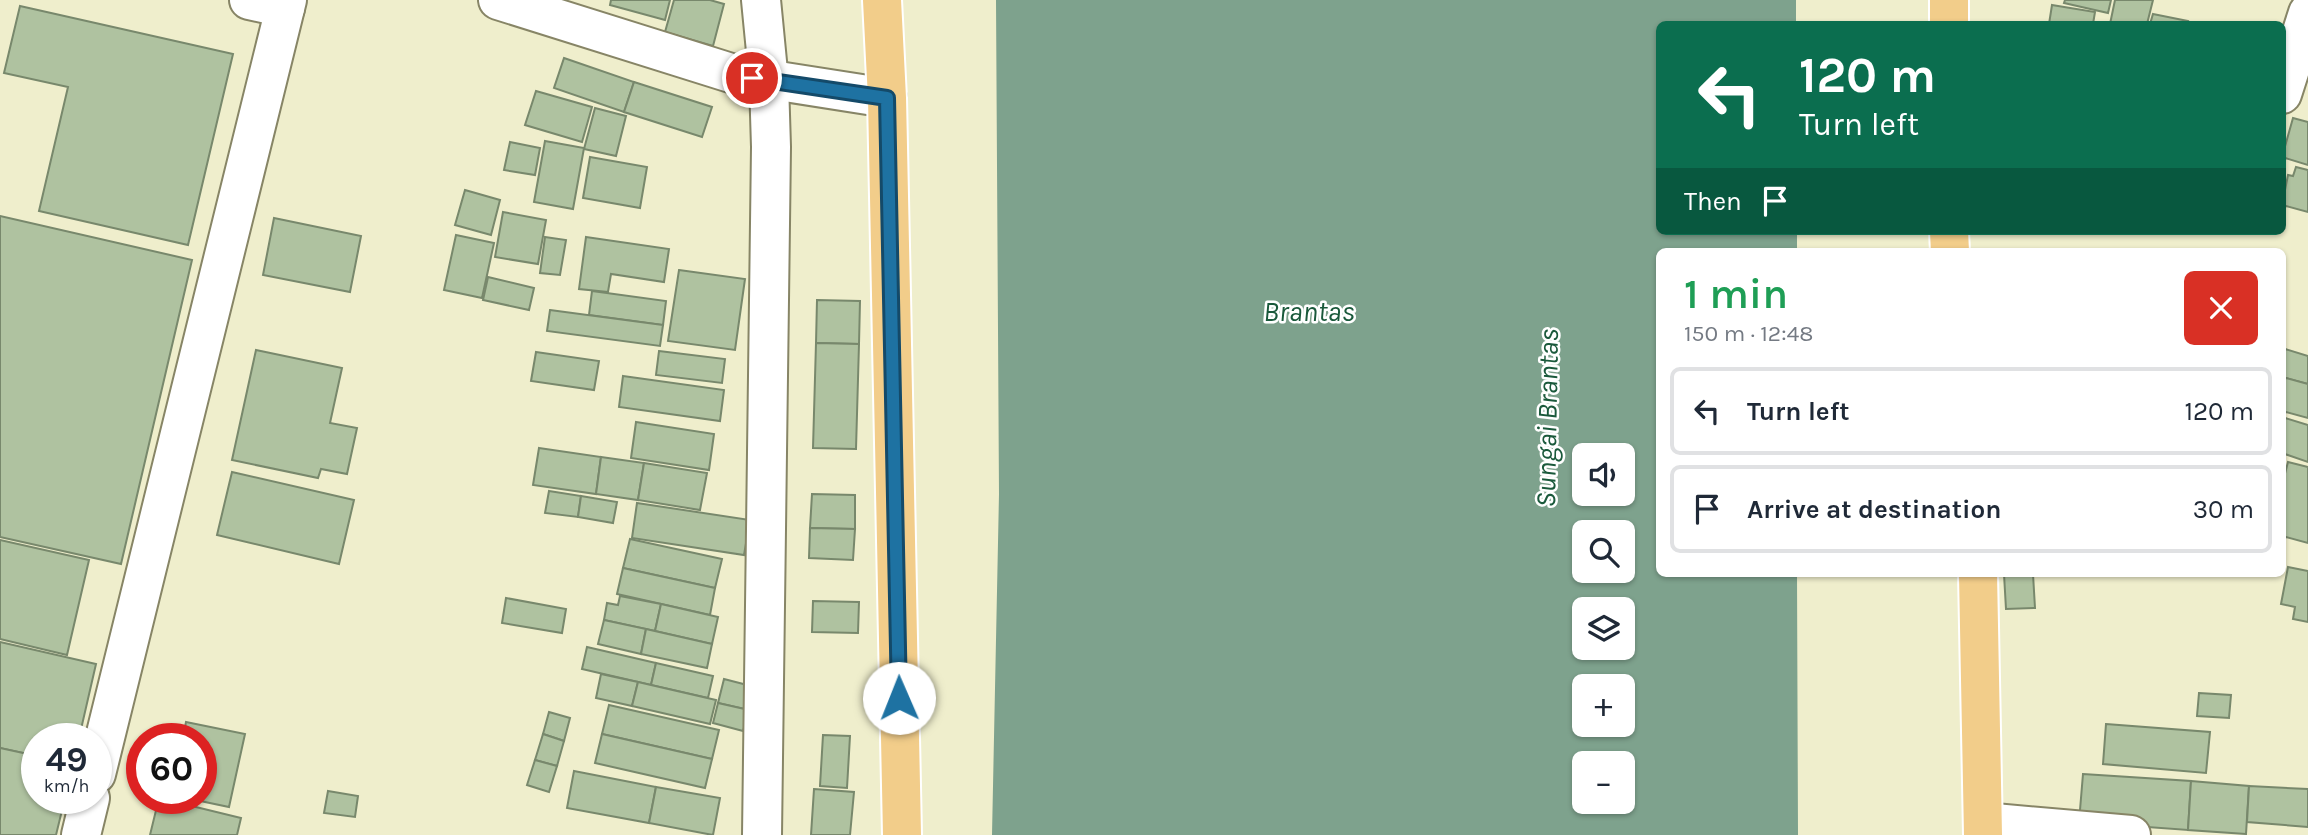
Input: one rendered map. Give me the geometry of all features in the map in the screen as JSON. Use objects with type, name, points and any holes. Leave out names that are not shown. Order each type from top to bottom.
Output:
[{"type":"main road","points":[[882,0],[887,98],[902,835]]},
{"type":"main road","points":[[1949,0],[1949,21]]},
{"type":"main road","points":[[1978,577],[1983,828]]},
{"type":"street","points":[[498,0],[734,74],[769,82],[887,98]]},
{"type":"street","points":[[761,0],[769,82],[771,147],[762,835]]},
{"type":"street","points":[[108,723],[274,3]]},
{"type":"street","points":[[2286,82],[2308,13]]},
{"type":"street","points":[[81,835],[86,814]]},
{"type":"street","points":[[1983,828],[2131,835]]},
{"type":"water","name":"Brantas","points":[[996,0],[1796,0],[1796,21],[1656,21],[1656,235],[1797,235],[1797,248],[1656,248],[1656,577],[1797,577],[1798,835],[992,835],[999,494]]},
{"type":"building","points":[[611,0],[670,0],[665,20],[610,5]]},
{"type":"building","points":[[674,0],[710,0],[724,4],[713,46],[665,32]]},
{"type":"building","points":[[2065,0],[2111,0],[2108,13],[2064,3]]},
{"type":"building","points":[[2115,0],[2153,0],[2148,21],[2111,21]]},
{"type":"building","points":[[2052,5],[2095,12],[2094,21],[2049,21]]},
{"type":"building","points":[[20,6],[233,54],[188,245],[39,211],[68,87],[4,73]]},
{"type":"building","points":[[2153,14],[2188,21],[2151,21]]},
{"type":"building","points":[[564,58],[634,82],[624,112],[554,88]]},
{"type":"building","points":[[634,82],[712,107],[702,137],[624,112]]},
{"type":"building","points":[[536,91],[592,107],[582,142],[525,125]]},
{"type":"building","points":[[595,108],[626,116],[616,156],[584,149]]},
{"type":"building","points":[[2293,118],[2308,122],[2308,165],[2286,158],[2286,143]]},
{"type":"building","points":[[545,141],[584,148],[573,209],[534,202]]},
{"type":"building","points":[[510,142],[540,148],[535,175],[504,170]]},
{"type":"building","points":[[590,157],[647,167],[640,208],[583,198]]},
{"type":"building","points":[[2296,167],[2308,170],[2308,212],[2286,206],[2288,175],[2293,176]]},
{"type":"building","points":[[465,190],[500,200],[491,235],[455,225]]},
{"type":"building","points":[[503,212],[546,220],[538,264],[495,257]]},
{"type":"building","points":[[0,216],[192,260],[121,564],[0,537]]},
{"type":"building","points":[[274,218],[361,236],[350,292],[263,275]]},
{"type":"building","points":[[456,235],[494,243],[482,298],[444,290]]},
{"type":"building","points":[[545,237],[566,240],[560,275],[540,273]]},
{"type":"building","points":[[586,237],[669,249],[664,282],[611,274],[608,292],[579,289]]},
{"type":"building","points":[[679,270],[745,279],[735,350],[668,341]]},
{"type":"building","points":[[488,277],[534,288],[529,310],[483,300]]},
{"type":"building","points":[[592,291],[666,301],[663,325],[589,315]]},
{"type":"building","points":[[817,300],[860,301],[859,344],[816,343]]},
{"type":"building","points":[[550,310],[663,325],[660,346],[547,331]]},
{"type":"building","points":[[816,343],[859,344],[856,449],[813,448]]},
{"type":"building","points":[[2286,349],[2308,356],[2308,384],[2286,378]]},
{"type":"building","points":[[256,350],[342,368],[330,423],[357,428],[347,474],[321,469],[318,478],[232,460]]},
{"type":"building","points":[[659,351],[725,359],[722,383],[656,375]]},
{"type":"building","points":[[536,352],[599,361],[594,390],[531,381]]},
{"type":"building","points":[[623,376],[724,390],[720,421],[619,407]]},
{"type":"building","points":[[2286,378],[2308,384],[2308,418],[2286,412]]},
{"type":"building","points":[[2286,418],[2308,425],[2308,462],[2286,454]]},
{"type":"building","points":[[636,422],[714,434],[709,470],[631,458]]},
{"type":"building","points":[[539,448],[601,457],[596,494],[533,485]]},
{"type":"building","points":[[601,457],[644,463],[638,500],[596,494]]},
{"type":"building","points":[[2288,462],[2308,467],[2308,543],[2286,537]]},
{"type":"building","points":[[644,463],[707,473],[700,510],[638,500]]},
{"type":"building","points":[[232,472],[354,500],[339,564],[217,535]]},
{"type":"building","points":[[549,491],[581,496],[578,517],[545,513]]},
{"type":"building","points":[[812,494],[855,495],[855,529],[810,528]]},
{"type":"building","points":[[581,496],[617,502],[613,523],[578,517]]},
{"type":"building","points":[[637,503],[750,520],[744,555],[632,538]]},
{"type":"building","points":[[810,528],[855,529],[853,560],[809,558]]},
{"type":"building","points":[[630,539],[722,559],[715,588],[623,568]]},
{"type":"building","points":[[0,540],[89,560],[67,655],[0,639]]},
{"type":"building","points":[[2288,567],[2308,571],[2308,622],[2293,619],[2295,607],[2281,604]]},
{"type":"building","points":[[623,568],[715,588],[710,615],[617,594]]},
{"type":"building","points":[[2004,577],[2033,577],[2035,608],[2006,609]]},
{"type":"building","points":[[620,596],[661,604],[655,631],[604,620],[607,603],[618,605]]},
{"type":"building","points":[[506,598],[566,609],[562,633],[502,623]]},
{"type":"building","points":[[813,601],[859,602],[858,633],[812,632]]},
{"type":"building","points":[[661,604],[718,617],[712,644],[655,631]]},
{"type":"building","points":[[604,620],[646,629],[641,654],[598,644]]},
{"type":"building","points":[[646,629],[712,644],[707,668],[641,654]]},
{"type":"building","points":[[0,642],[96,664],[82,723],[21,723],[21,753],[0,748]]},
{"type":"building","points":[[587,647],[656,663],[651,685],[582,669]]},
{"type":"building","points":[[656,663],[713,676],[708,698],[651,685]]},
{"type":"building","points":[[601,674],[638,682],[632,706],[596,698]]},
{"type":"building","points":[[724,679],[755,687],[749,710],[718,703]]},
{"type":"building","points":[[638,682],[716,700],[710,724],[632,706]]},
{"type":"building","points":[[2199,693],[2231,695],[2229,718],[2197,716]]},
{"type":"building","points":[[718,703],[749,710],[743,731],[713,723]]},
{"type":"building","points":[[609,705],[719,730],[712,759],[602,734]]},
{"type":"building","points":[[549,712],[570,718],[564,741],[543,734]]},
{"type":"building","points":[[2106,724],[2210,732],[2206,773],[2103,764]]},
{"type":"building","points":[[217,728],[245,734],[229,807],[217,804]]},
{"type":"building","points":[[543,734],[564,741],[557,766],[535,760]]},
{"type":"building","points":[[602,734],[712,759],[705,788],[595,763]]},
{"type":"building","points":[[823,735],[850,736],[847,788],[820,786]]},
{"type":"building","points":[[0,748],[21,753],[21,814],[61,814],[56,835],[0,835]]},
{"type":"building","points":[[535,760],[557,766],[549,792],[527,785]]},
{"type":"building","points":[[574,771],[656,787],[649,823],[567,808]]},
{"type":"building","points":[[2083,774],[2191,781],[2188,830],[2079,822]]},
{"type":"building","points":[[2191,781],[2249,786],[2246,834],[2188,830]]},
{"type":"building","points":[[2249,786],[2308,789],[2308,827],[2247,822]]},
{"type":"building","points":[[656,787],[720,798],[713,835],[649,823]]},
{"type":"building","points":[[814,789],[854,792],[850,835],[811,835]]},
{"type":"building","points":[[328,791],[358,796],[355,817],[324,813]]},
{"type":"building","points":[[217,812],[241,818],[237,835],[150,835],[155,814]]},
{"type":"route","points":[[752,78],[887,98],[899,698]]},
{"type":"water label","name":"Sungai Brantas","points":[[1547,418]]}]
